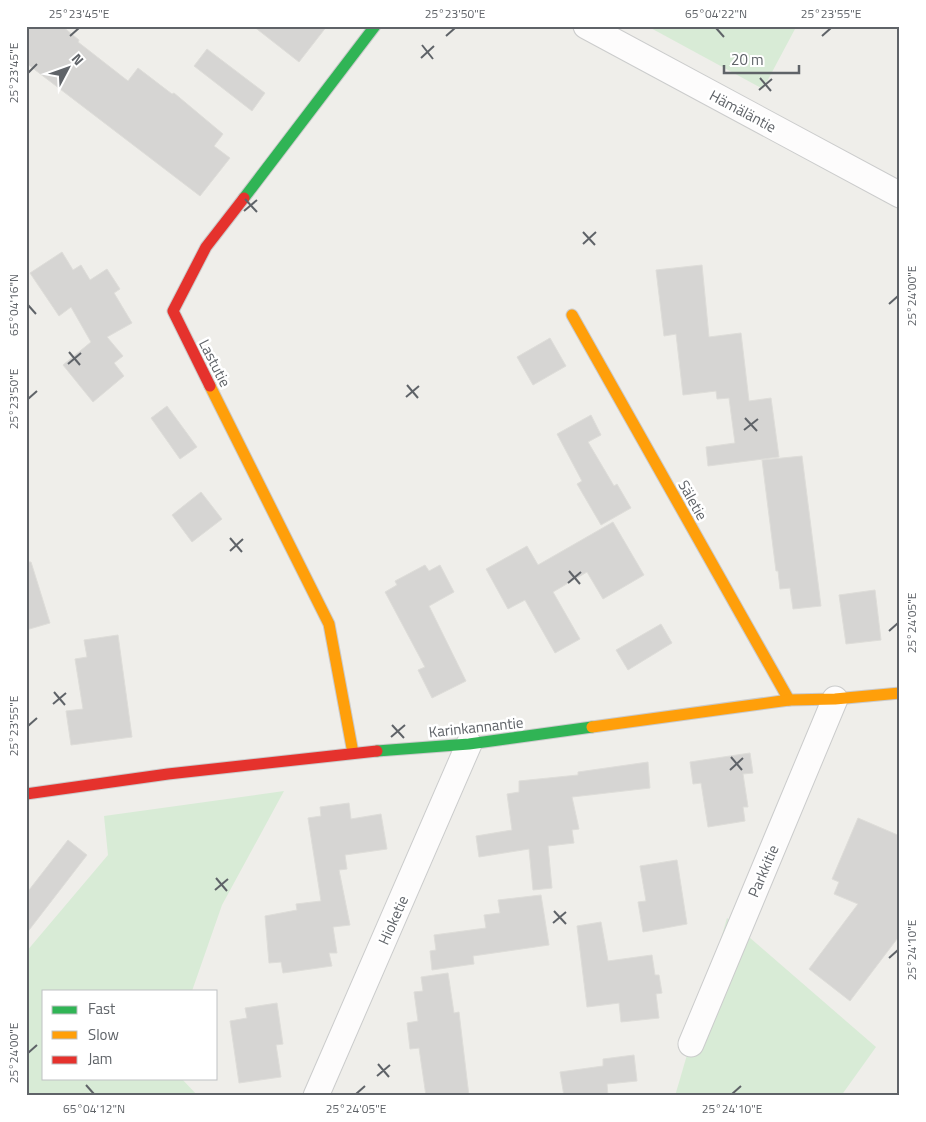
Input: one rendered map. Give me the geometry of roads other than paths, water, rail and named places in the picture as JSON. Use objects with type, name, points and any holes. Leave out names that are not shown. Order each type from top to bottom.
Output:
[{"type":"street","name":"Lastutie","points":[[353,753],[329,624],[172,311],[206,247],[375,26]]},
{"type":"street","name":"Hämäläntie","points":[[586,26],[900,195]]},
{"type":"street","name":"Säletie","points":[[572,315],[789,700]]},
{"type":"street","name":"Karinkannantie","points":[[26,794],[168,774],[353,753],[469,744],[789,700],[835,699],[900,693]]},
{"type":"street","name":"Parkkitie","points":[[691,1044],[835,699]]},
{"type":"street","name":"Hioketie","points":[[316,1096],[469,744]]}]
